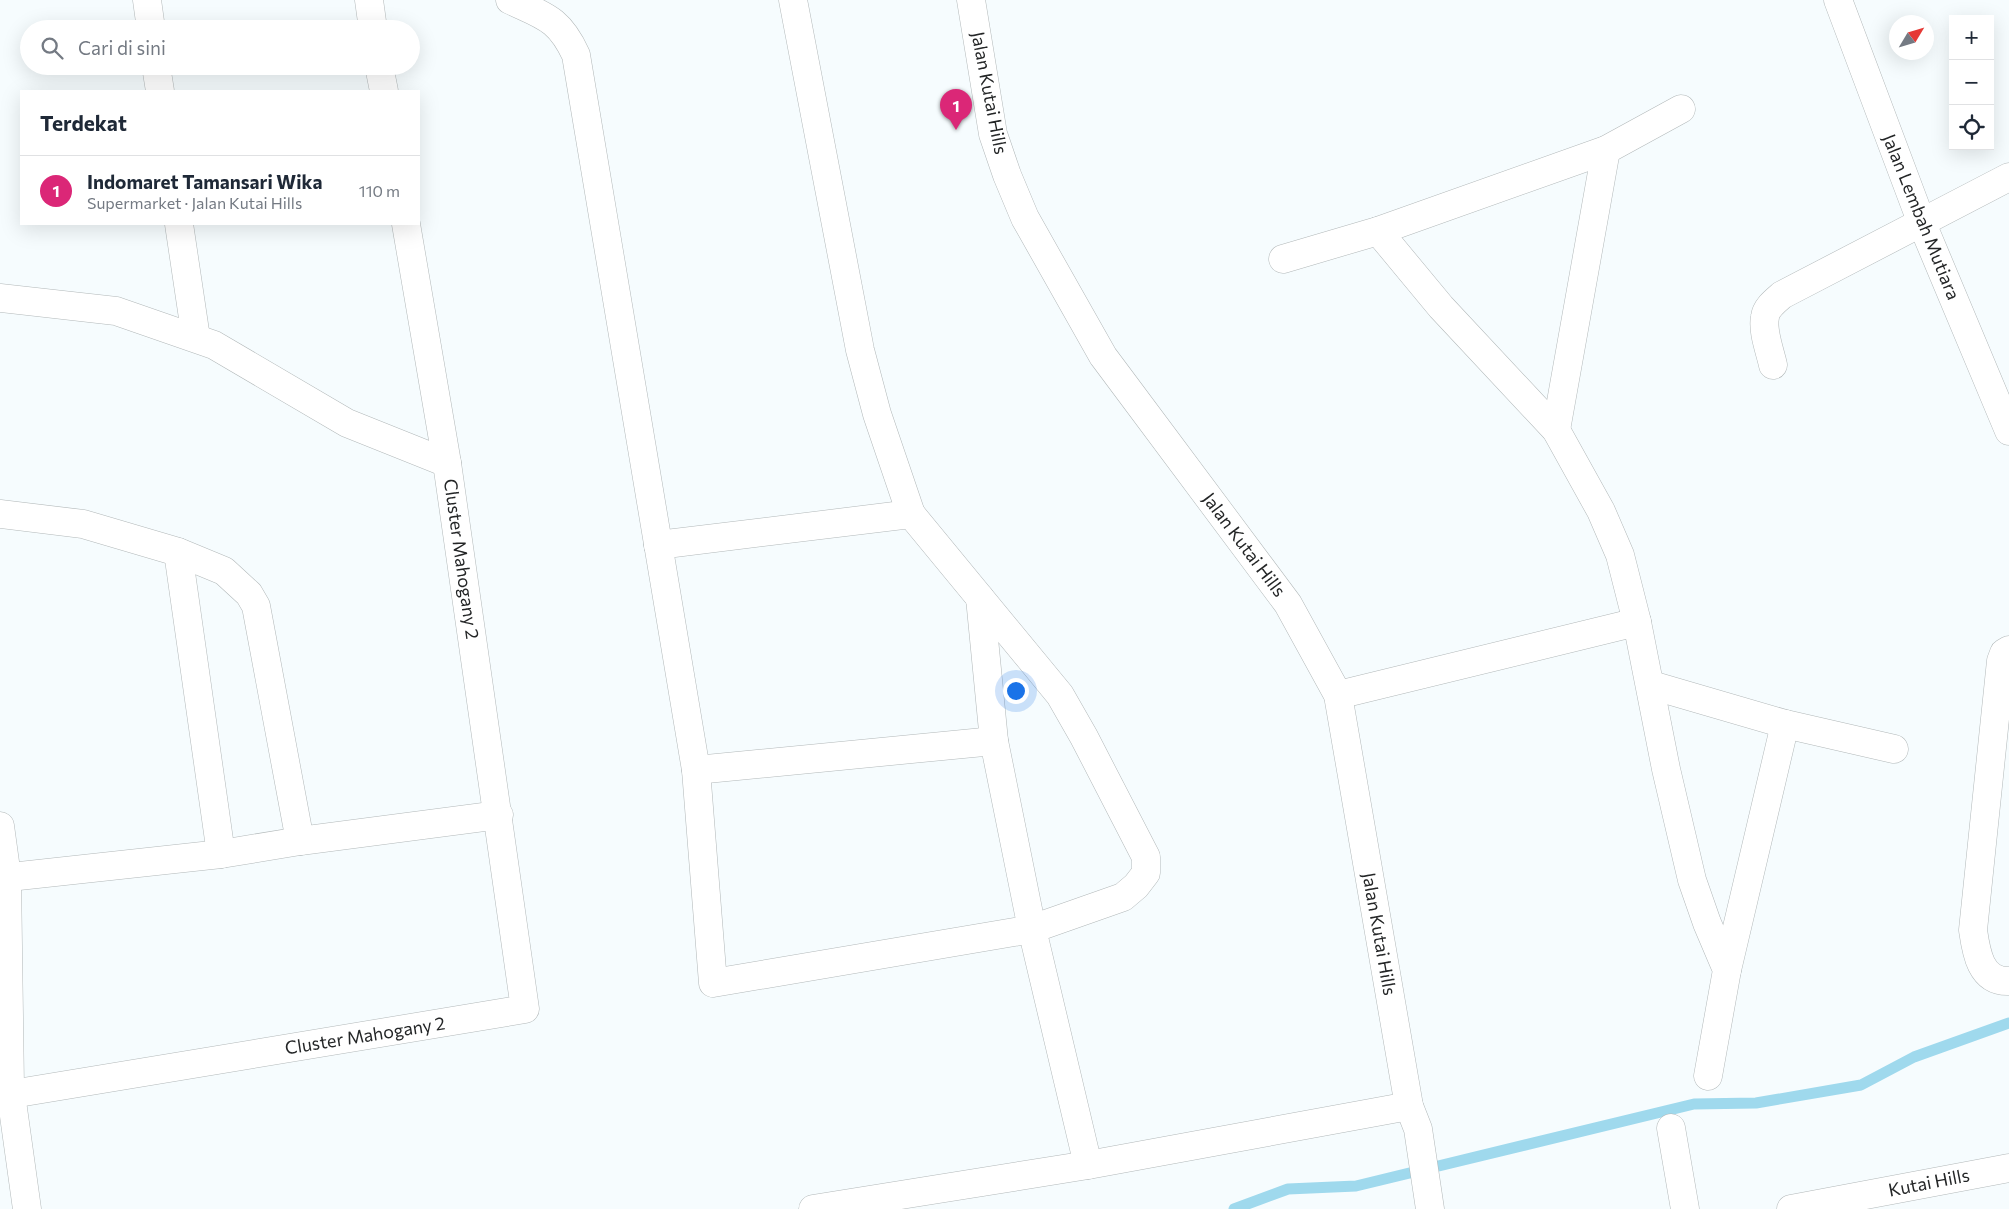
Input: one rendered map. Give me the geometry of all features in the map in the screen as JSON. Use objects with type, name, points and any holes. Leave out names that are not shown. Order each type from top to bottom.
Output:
[{"type":"street","points":[[147,0],[150,20]]},
{"type":"street","points":[[369,0],[372,20]]},
{"type":"street","points":[[510,0],[547,18],[560,28],[576,55],[696,770],[713,983],[1032,929],[1123,897],[1136,886],[1146,872],[1146,857],[1060,695],[911,514],[878,414],[860,350],[793,0]]},
{"type":"street","name":"Jalan Kutai Hills","points":[[971,0],[993,134],[1007,175],[1025,218],[1103,356],[1288,604],[1338,695],[1428,1199]]},
{"type":"street","name":"Jalan Lembah Mutiara","points":[[1838,0],[1921,221],[2009,432]]},
{"type":"street","points":[[157,75],[160,90]]},
{"type":"street","points":[[381,75],[384,90]]},
{"type":"street","points":[[1283,259],[1378,231],[1606,150],[1681,109]]},
{"type":"street","points":[[1556,430],[1606,150]]},
{"type":"street","points":[[1773,365],[1764,317],[1770,306],[1782,295],[1921,221],[2009,177]]},
{"type":"street","points":[[179,225],[196,338]]},
{"type":"street","points":[[406,225],[447,464]]},
{"type":"street","points":[[1378,231],[1441,307],[1556,430],[1601,510],[1620,555],[1637,622],[1666,769],[1692,880],[1707,924],[1727,970]]},
{"type":"street","name":"Cluster Mahogany 2","points":[[0,298],[116,311],[196,338],[214,345],[347,423],[447,464],[499,815],[525,1009],[6,1095]]},
{"type":"street","points":[[0,514],[83,524],[178,552],[224,571],[250,594],[256,606],[300,841]]},
{"type":"street","points":[[658,545],[911,514]]},
{"type":"street","points":[[178,552],[220,854]]},
{"type":"street","points":[[980,598],[994,741],[1032,929],[1088,1165]]},
{"type":"street","points":[[1338,695],[1637,622]]},
{"type":"street","points":[[2009,650],[2004,653],[2001,662],[1973,930],[1976,952],[1983,970],[1992,977],[2004,982],[2009,981]]},
{"type":"street","points":[[1651,686],[1785,724],[1894,749]]},
{"type":"street","points":[[1708,1076],[1727,970],[1785,724]]},
{"type":"street","points":[[696,770],[994,741]]},
{"type":"street","points":[[4,878],[220,854],[300,841],[499,815]]},
{"type":"street","points":[[0,826],[4,878],[6,1095],[27,1209]]},
{"type":"street","points":[[813,1209],[1088,1165],[1413,1117]]},
{"type":"street","points":[[1671,1128],[1685,1209]]},
{"type":"street","name":"Kutai Hills","points":[[1791,1209],[2009,1168]]},
{"type":"waterway","points":[[1234,1209],[1288,1189],[1356,1186],[1694,1104],[1756,1103],[1861,1085],[1914,1057],[2009,1023]]},
{"type":"place","name":"Indomaret Tamansari Wika","points":[[956,130]]}]
